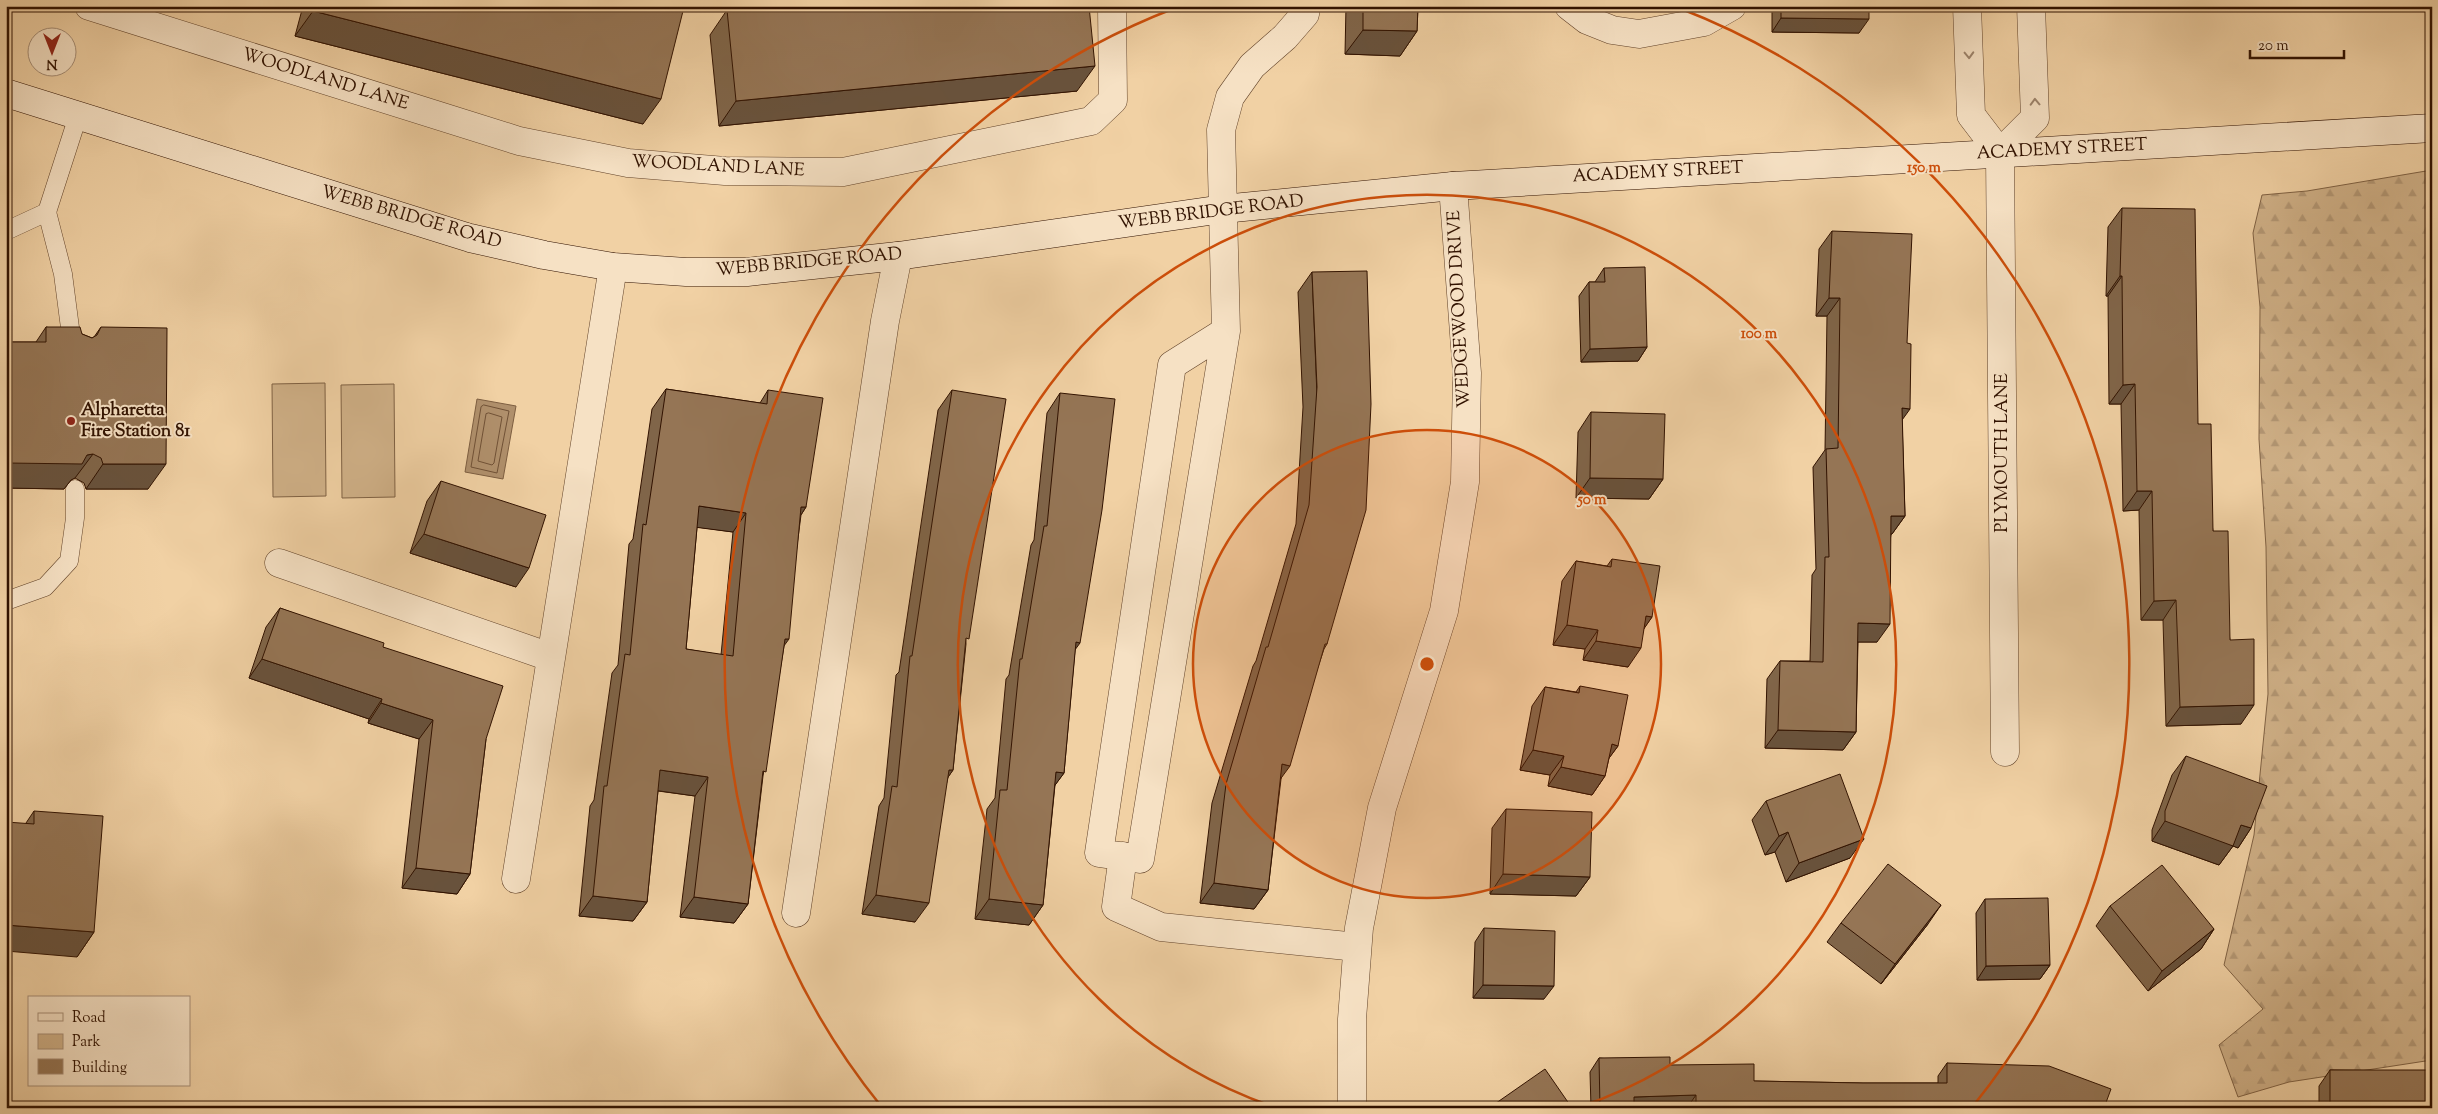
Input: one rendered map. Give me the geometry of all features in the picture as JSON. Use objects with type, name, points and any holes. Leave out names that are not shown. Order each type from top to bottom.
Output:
[{"type":"street","name":"WOODLAND LANE","points":[[89,6],[519,141],[628,163],[726,171],[833,172],[853,170],[1091,121],[1113,100],[1112,6]]},
{"type":"street","points":[[1226,331],[1172,365],[1099,853],[1140,859],[1226,331],[1220,130],[1230,97],[1252,66],[1286,37],[1305,14],[1306,6]]},
{"type":"street","points":[[1569,6],[1587,20],[1596,24],[1612,30],[1639,34],[1704,22],[1732,6]]},
{"type":"street","points":[[1967,6],[1971,115],[2000,153],[2036,118],[2031,6]]},
{"type":"street","name":"WEBB BRIDGE ROAD","points":[[6,92],[470,238],[544,255],[613,267],[686,272],[747,272],[898,256],[1223,210],[1453,186]]},
{"type":"street","name":"ACADEMY STREET","points":[[1453,186],[2432,128]]},
{"type":"street","name":"PLYMOUTH LANE","points":[[2000,153],[2005,752]]},
{"type":"street","name":"WEDGEWOOD DRIVE","points":[[1352,1108],[1352,1019],[1359,928],[1382,808],[1444,611],[1465,482],[1467,373],[1453,186]]},
{"type":"street","points":[[796,913],[885,321],[898,256]]},
{"type":"street","points":[[516,879],[613,267]]},
{"type":"street","points":[[279,563],[550,657]]},
{"type":"street","points":[[1123,856],[1116,907],[1161,927],[1270,936],[1357,947]]},
{"type":"lane","points":[[73,352],[63,274],[47,212],[78,116]]},
{"type":"lane","points":[[6,231],[47,212]]},
{"type":"lane","points":[[6,601],[45,586],[69,561],[75,518],[75,489]]},
{"type":"green space","points":[[2432,170],[2432,1060],[2289,1082],[2238,1097],[2219,1045],[2263,1009],[2224,965],[2254,835],[2268,694],[2266,547],[2259,439],[2260,307],[2253,233],[2262,195],[2307,191]]},
{"type":"green space","points":[[325,383],[326,496],[273,497],[272,384]]},
{"type":"green space","points":[[394,384],[395,497],[342,498],[341,385]]},
{"type":"water","points":[[477,399],[516,406],[503,479],[465,472]]},
{"type":"building","points":[[314,6],[684,7],[661,99],[313,11]]},
{"type":"building","points":[[763,6],[1089,6],[1095,66],[736,101],[727,10]]},
{"type":"building","points":[[1363,6],[1418,6],[1417,31],[1363,30]]},
{"type":"building","points":[[1781,6],[1869,6],[1869,19],[1781,18]]},
{"type":"building","points":[[2122,208],[2195,209],[2198,424],[2211,424],[2213,531],[2228,531],[2230,640],[2254,639],[2254,705],[2180,707],[2176,600],[2154,601],[2152,491],[2137,491],[2135,384],[2123,385],[2122,276],[2120,276]]},
{"type":"building","points":[[1832,231],[1912,234],[1907,343],[1911,344],[1910,409],[1902,408],[1905,516],[1891,516],[1890,624],[1858,623],[1856,732],[1778,730],[1780,661],[1823,662],[1825,557],[1829,557],[1826,449],[1838,448],[1840,298],[1829,298]]},
{"type":"building","points":[[1645,267],[1647,347],[1590,349],[1589,282],[1605,282],[1604,268]]},
{"type":"building","points":[[1367,271],[1371,404],[1366,510],[1290,766],[1282,764],[1268,890],[1214,883],[1226,784],[1309,505],[1317,387],[1312,272]]},
{"type":"building","points":[[46,327],[80,327],[82,334],[92,338],[97,335],[101,327],[167,328],[166,464],[103,464],[101,458],[93,454],[87,455],[82,464],[8,463],[9,342],[46,342]]},
{"type":"building","points":[[666,389],[767,404],[768,390],[823,398],[806,507],[801,507],[789,639],[785,639],[766,772],[763,771],[748,904],[694,897],[708,777],[660,770],[647,902],[593,896],[604,786],[607,786],[625,654],[630,655],[643,524],[646,525]],"holes":[[[699,506],[746,513],[733,656],[686,649]]]},
{"type":"building","points":[[952,390],[1006,399],[969,639],[966,638],[953,770],[949,770],[929,903],[876,895],[892,786],[897,787],[910,656],[912,656]]},
{"type":"building","points":[[1060,393],[1115,399],[1102,510],[1080,643],[1076,642],[1064,773],[1056,772],[1043,905],[989,899],[1000,790],[1007,790],[1020,659],[1022,659],[1044,526],[1047,526]]},
{"type":"building","points":[[1591,412],[1665,414],[1663,479],[1590,478]]},
{"type":"building","points":[[441,481],[546,515],[529,568],[424,534]]},
{"type":"building","points":[[1612,559],[1660,566],[1652,617],[1646,616],[1641,648],[1596,641],[1598,630],[1567,625],[1576,561],[1611,567]]},
{"type":"building","points":[[280,608],[384,643],[383,647],[503,686],[486,739],[470,874],[416,868],[433,720],[381,703],[382,699],[262,659]]},
{"type":"building","points":[[1580,686],[1628,695],[1618,746],[1612,744],[1605,776],[1561,767],[1564,756],[1533,750],[1545,687],[1579,693]]},
{"type":"building","points":[[2186,756],[2267,786],[2251,828],[2241,825],[2233,846],[2165,821],[2165,811]]},
{"type":"building","points":[[1840,774],[1864,839],[1799,863],[1788,832],[1779,836],[1766,801]]},
{"type":"building","points":[[1506,809],[1592,812],[1590,877],[1503,874]]},
{"type":"building","points":[[34,811],[103,816],[94,932],[6,925],[6,822],[34,824]]},
{"type":"building","points":[[1888,864],[1941,905],[1895,964],[1841,923]]},
{"type":"building","points":[[2162,865],[2214,929],[2162,971],[2110,906]]},
{"type":"building","points":[[2048,898],[2050,965],[1986,966],[1985,899]]},
{"type":"building","points":[[1484,928],[1555,931],[1554,986],[1483,985]]},
{"type":"building","points":[[1670,1057],[1670,1065],[1754,1064],[1754,1081],[1947,1083],[1947,1063],[2049,1066],[2111,1089],[2104,1108],[1696,1108],[1696,1095],[1634,1097],[1634,1108],[1600,1108],[1599,1058]]},
{"type":"building","points":[[1545,1069],[1572,1108],[1489,1108]]},
{"type":"building","points":[[2330,1070],[2432,1070],[2432,1108],[2330,1108]]},
{"type":"place","name":"Alpharetta Fire Station 81","points":[[71,421]]}]
